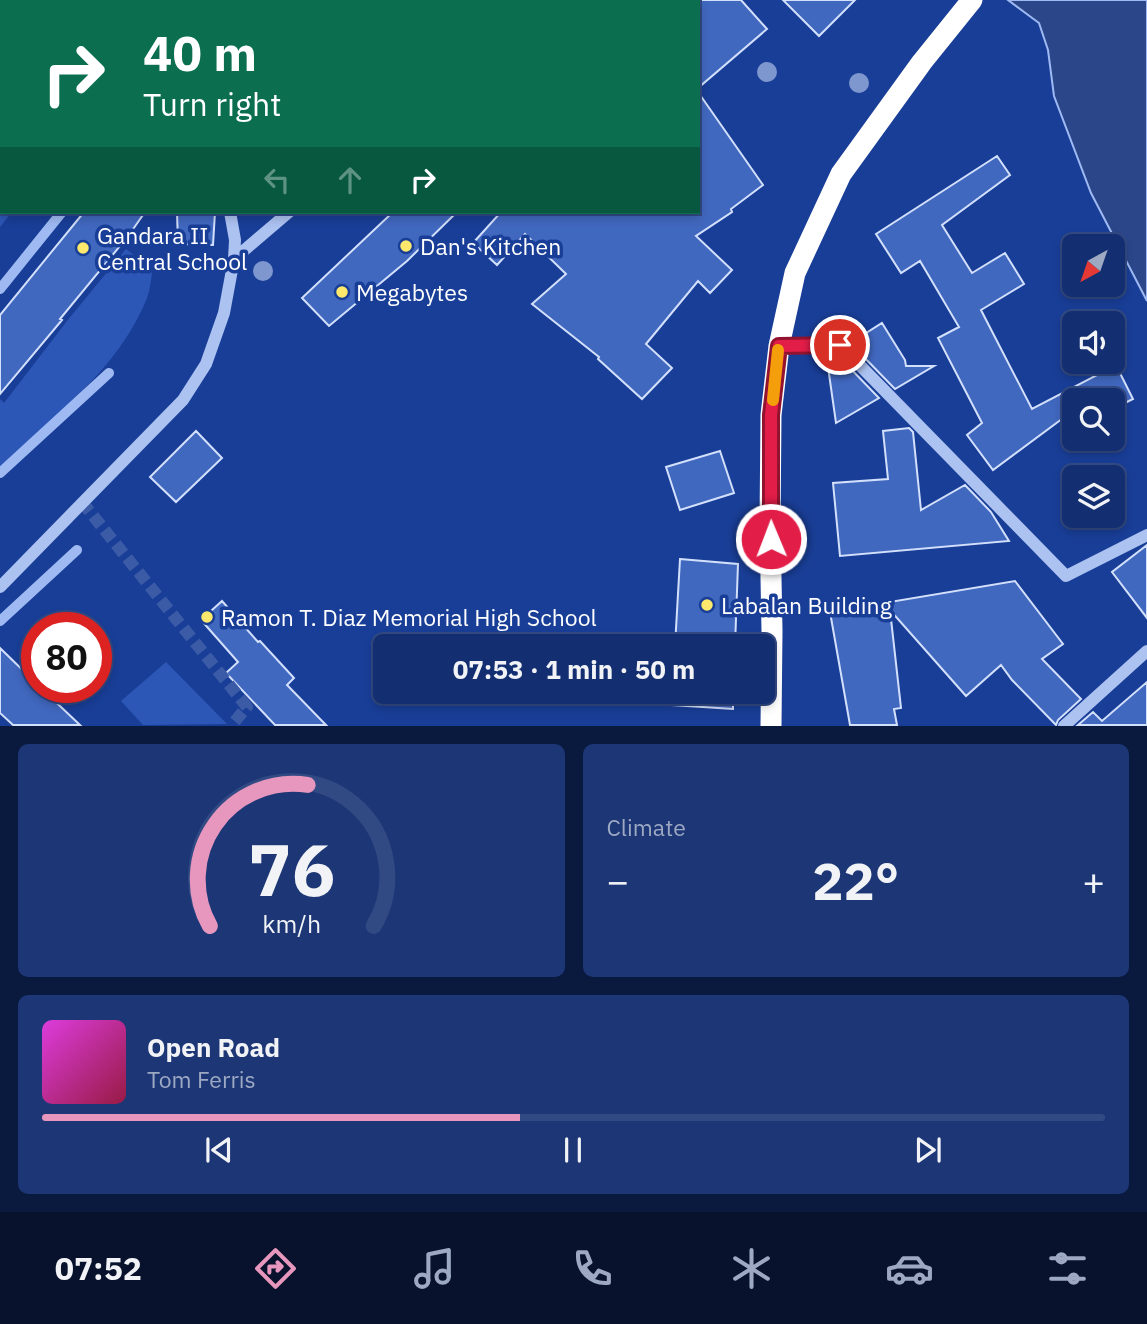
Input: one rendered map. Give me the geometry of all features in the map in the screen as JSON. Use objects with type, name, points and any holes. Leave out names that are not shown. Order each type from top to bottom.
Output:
[{"type":"highway","points":[[771,726],[771,415],[779,346],[795,273],[841,174],[922,62],[972,0]]},
{"type":"street","points":[[0,587],[183,400],[206,365],[224,313],[234,259],[235,240],[230,214]]},
{"type":"street","points":[[234,259],[287,214]]},
{"type":"street","points":[[779,346],[840,345],[1066,576],[1147,535]]},
{"type":"street","points":[[1065,726],[1147,651]]},
{"type":"shaded area","points":[[1008,0],[1147,0],[1147,301],[1125,259],[1125,234],[1112,234],[1091,193],[1054,96],[1048,50],[1039,23]]},
{"type":"shaded area","points":[[0,214],[10,214],[0,227]]},
{"type":"shaded area","points":[[126,249],[139,259],[153,261],[148,294],[135,323],[103,369],[63,410],[0,467],[0,399],[4,403]]},
{"type":"shaded area","points":[[166,662],[227,724],[143,725],[121,701]]},
{"type":"building","points":[[700,0],[741,0],[767,29],[700,86]]},
{"type":"building","points":[[783,0],[855,0],[819,36]]},
{"type":"building","points":[[700,95],[763,185],[731,209],[732,212],[696,236],[732,270],[710,293],[698,281],[646,344],[672,368],[642,399],[598,359],[599,357],[532,304],[566,274],[525,234],[497,265],[473,243],[499,214],[700,214]]},
{"type":"building","points":[[997,156],[1010,175],[942,225],[972,273],[1005,253],[1024,284],[981,310],[1032,409],[1062,393],[1062,419],[993,470],[967,435],[982,423],[938,338],[959,327],[920,261],[901,273],[876,234]]},
{"type":"building","points":[[82,214],[144,214],[60,319],[62,320],[0,394],[0,315]]},
{"type":"building","points":[[177,214],[215,214],[213,245],[178,244]]},
{"type":"building","points":[[391,214],[455,214],[407,261],[329,326],[302,298]]},
{"type":"building","points":[[882,323],[906,366],[934,366],[895,389],[852,342]]},
{"type":"building","points":[[828,367],[849,367],[879,398],[836,423]]},
{"type":"building","points":[[1099,374],[1120,374],[1133,399],[1125,403],[1125,388],[1072,388]]},
{"type":"building","points":[[909,428],[913,432],[921,510],[965,485],[991,512],[1009,541],[840,556],[833,483],[888,479],[883,431]]},
{"type":"building","points":[[196,431],[222,458],[176,502],[150,477]]},
{"type":"building","points":[[720,451],[734,493],[680,510],[666,467]]},
{"type":"building","points":[[1147,545],[1147,618],[1112,572]]},
{"type":"building","name":"Labalan Building","points":[[680,559],[738,564],[735,634],[676,634]]},
{"type":"building","points":[[1015,581],[1063,644],[1042,659],[1081,699],[1056,725],[1001,665],[966,696],[890,610],[901,708],[894,709],[897,725],[850,725],[830,612]]},
{"type":"building","points":[[222,601],[294,678],[287,685],[326,725],[275,725],[226,673],[238,662],[201,620]]},
{"type":"building","points":[[0,648],[21,668],[21,703],[57,703],[80,725],[13,725],[0,713]]},
{"type":"building","points":[[1147,682],[1147,725],[1078,725],[1093,712],[1102,721]]},
{"type":"building","points":[[733,704],[733,709],[672,705]]},
{"type":"waterway","points":[[0,289],[60,214]]},
{"type":"waterway","points":[[0,473],[109,373]]},
{"type":"waterway","points":[[0,621],[77,550]]},
{"type":"tunnel","points":[[82,502],[247,707],[231,726]]},
{"type":"slow traffic","points":[[773,400],[778,350]]},
{"type":"place","name":"Dan's Kitchen","points":[[406,246]]},
{"type":"place","name":"Gandara II Central School","points":[[83,248]]},
{"type":"place","name":"Megabytes","points":[[342,292]]},
{"type":"place","name":"Labalan Building","points":[[707,605]]},
{"type":"place","name":"Ramon T. Diaz Memorial High School","points":[[207,617]]},
{"type":"route","points":[[771,539],[771,415],[779,346],[840,345]]}]
